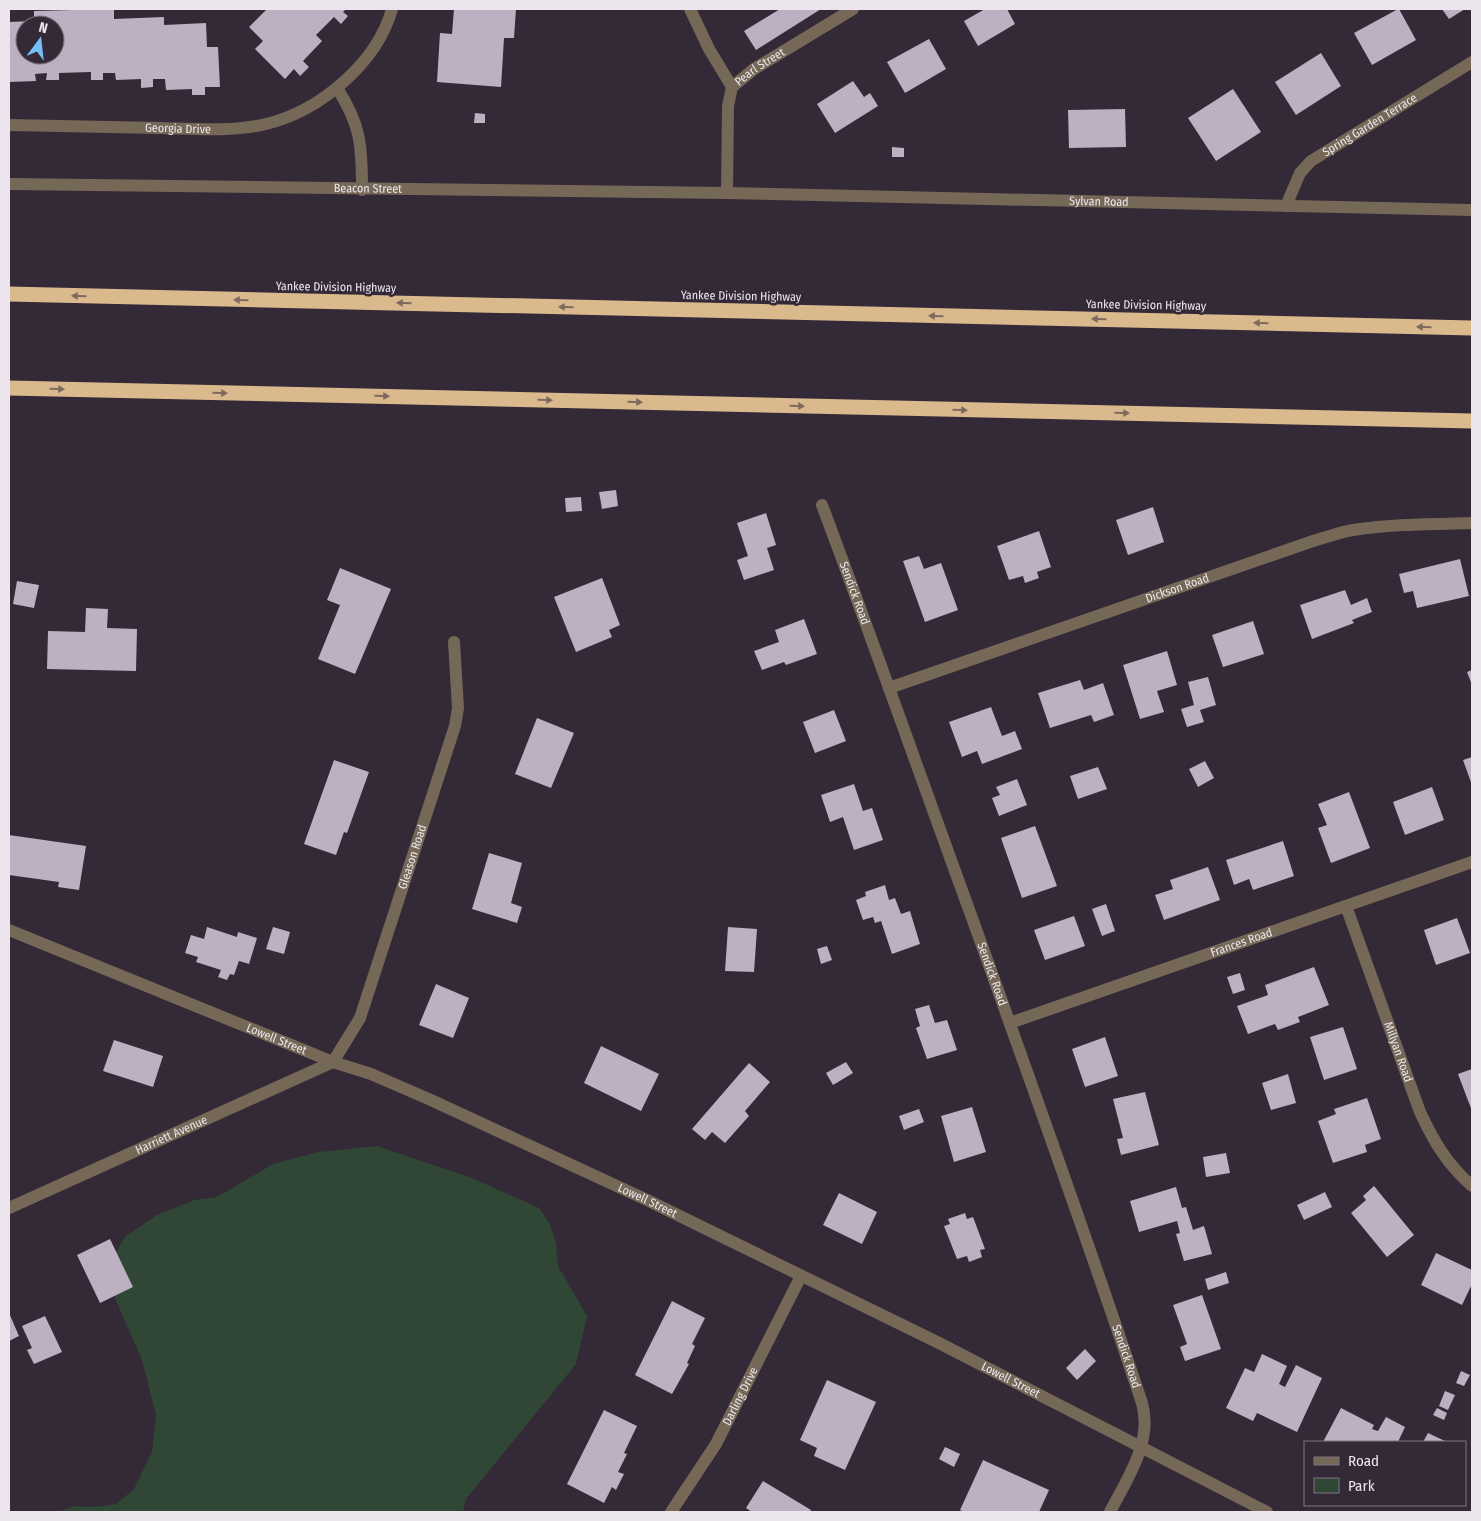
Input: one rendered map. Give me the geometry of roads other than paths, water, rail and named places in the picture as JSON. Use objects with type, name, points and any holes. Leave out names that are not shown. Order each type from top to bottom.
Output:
[{"type":"highway","name":"Yankee Division Highway","points":[[9,294],[1472,328]]},
{"type":"highway","points":[[9,388],[1472,421]]},
{"type":"street","name":"Georgia Drive","points":[[9,126],[178,129],[244,128],[266,124],[295,114],[336,88],[352,74],[376,46],[392,9]]},
{"type":"street","points":[[690,9],[709,49],[732,87]]},
{"type":"street","name":"Pearl Street","points":[[727,193],[728,106],[732,87],[754,69],[854,9]]},
{"type":"street","name":"Spring Garden Terrace","points":[[1286,206],[1300,173],[1311,161],[1472,62]]},
{"type":"street","points":[[336,88],[352,113],[359,134],[362,149],[362,190]]},
{"type":"street","name":"Beacon Street","points":[[9,184],[362,190],[727,193]]},
{"type":"street","name":"Sylvan Road","points":[[727,193],[1472,210]]},
{"type":"street","name":"Sendick Road","points":[[822,505],[1105,1290],[1142,1403],[1145,1420],[1142,1448]]},
{"type":"street","name":"Dickson Road","points":[[889,688],[1316,540],[1350,531],[1372,528],[1417,524],[1472,523]]},
{"type":"street","name":"Gleason Road","points":[[333,1062],[360,1018],[455,726],[458,708],[454,642]]},
{"type":"street","name":"Frances Road","points":[[1010,1023],[1472,862]]},
{"type":"street","name":"Millyan Road","points":[[1346,906],[1423,1120],[1433,1140],[1443,1154],[1472,1186]]},
{"type":"street","name":"Lowell Street","points":[[9,930],[333,1062],[370,1074],[432,1100],[646,1200],[939,1343],[1267,1512]]},
{"type":"street","name":"Harriett Avenue","points":[[9,1208],[333,1062]]},
{"type":"street","name":"Darling Drive","points":[[671,1512],[716,1444],[801,1276]]},
{"type":"street","points":[[1110,1512],[1142,1448]]}]
